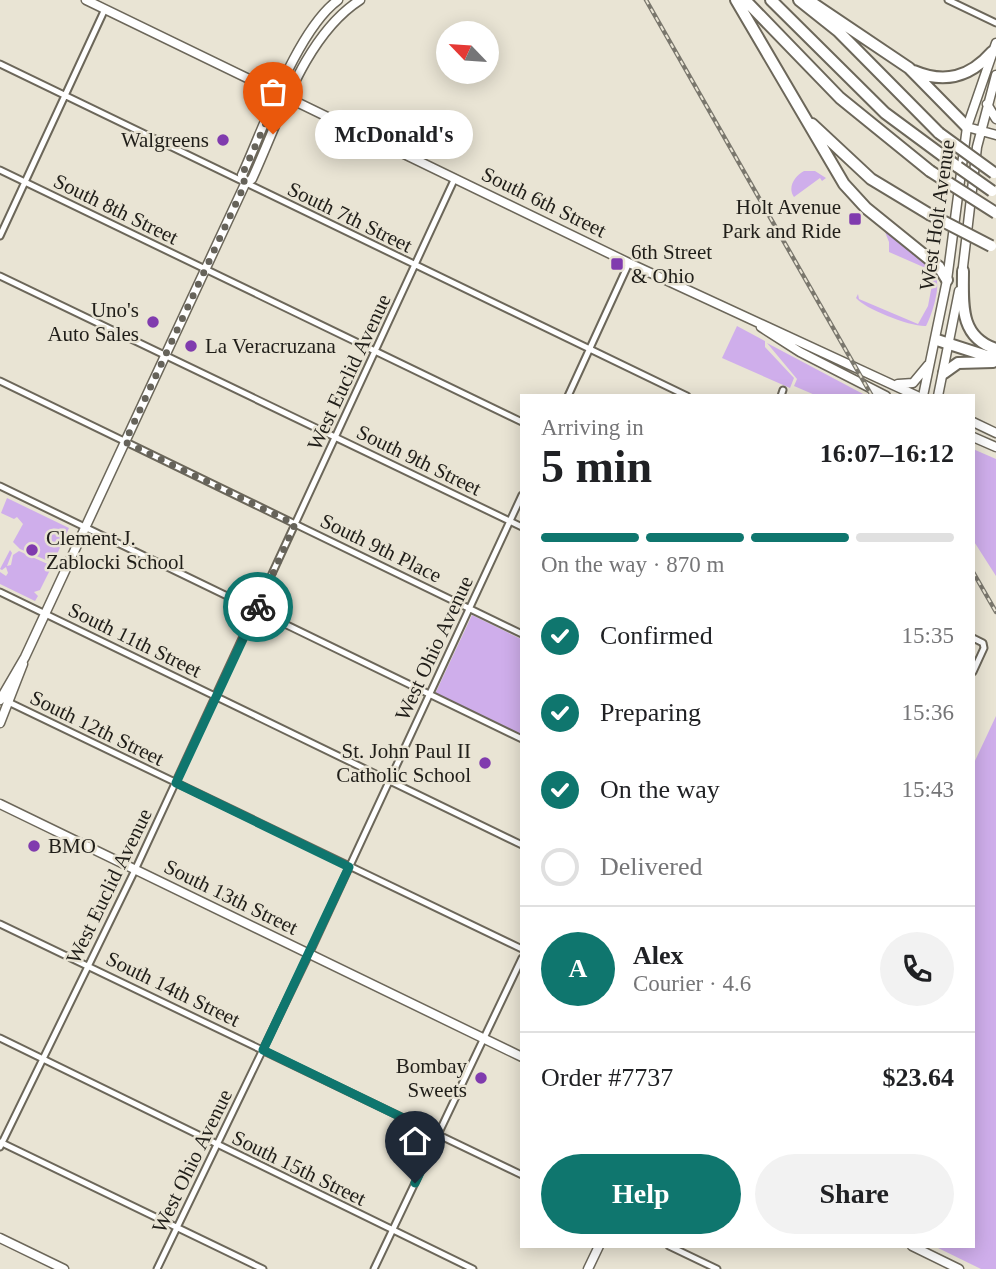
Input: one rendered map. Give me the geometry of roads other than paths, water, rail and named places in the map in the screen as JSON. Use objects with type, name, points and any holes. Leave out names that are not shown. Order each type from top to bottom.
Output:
[{"type":"highway","points":[[736,0],[844,184],[866,208],[939,267],[947,280]]},
{"type":"highway","points":[[745,0],[840,98],[930,171],[996,213]]},
{"type":"highway","points":[[771,0],[876,104],[932,150],[994,192]]},
{"type":"highway","points":[[799,0],[838,31],[939,133],[995,173]]},
{"type":"highway","points":[[808,0],[909,68],[927,76],[954,78],[980,66],[994,48]]},
{"type":"highway","points":[[909,68],[967,127]]},
{"type":"highway","points":[[799,109],[863,173],[929,215],[994,247]]},
{"type":"highway","points":[[963,271],[964,310],[969,330],[982,344],[996,349]]},
{"type":"highway","points":[[937,340],[996,361]]},
{"type":"highway","points":[[944,373],[958,363],[996,361]]},
{"type":"street","name":"South 6th Street","points":[[86,0],[759,325],[800,352],[884,394]]},
{"type":"street","points":[[0,723],[2,700],[25,657],[245,184],[252,179],[320,37],[360,0]]},
{"type":"street","points":[[948,0],[996,23]]},
{"type":"street","points":[[245,184],[242,175],[307,37],[336,1],[344,12]]},
{"type":"street","points":[[0,236],[105,9]]},
{"type":"street","name":"West Holt Avenue","points":[[924,394],[937,340],[947,280],[967,127],[994,48]]},
{"type":"street","name":"South 7th Street","points":[[0,64],[415,267],[683,394]]},
{"type":"street","name":"West Holt Avenue","points":[[939,394],[963,271],[980,133],[996,75]]},
{"type":"street","points":[[987,103],[996,119]]},
{"type":"street","points":[[967,127],[980,133],[996,135]]},
{"type":"street","name":"South 8th Street","points":[[0,170],[520,421]]},
{"type":"street","name":"West Euclid Avenue","points":[[1,1144],[176,783],[455,178]]},
{"type":"street","points":[[569,394],[629,263]]},
{"type":"street","name":"South 9th Street","points":[[0,276],[520,526]]},
{"type":"street","name":"South 6th Street","points":[[759,325],[775,328],[913,394]]},
{"type":"street","points":[[893,384],[913,383],[932,360]]},
{"type":"street","name":"South 9th Place","points":[[0,381],[520,633]]},
{"type":"street","points":[[975,423],[996,433]]},
{"type":"street","points":[[975,438],[996,447]]},
{"type":"street","points":[[0,486],[520,738]]},
{"type":"street","name":"West Ohio Avenue","points":[[157,1269],[310,954],[520,499]]},
{"type":"street","name":"South 11th Street","points":[[0,592],[520,844]]},
{"type":"street","points":[[975,639],[984,645],[975,667]]},
{"type":"street","name":"South 12th Street","points":[[2,700],[520,949]]},
{"type":"street","name":"South 13th Street","points":[[0,804],[520,1056]]},
{"type":"street","name":"South 14th Street","points":[[0,924],[520,1174]]},
{"type":"street","points":[[374,1269],[520,962]]},
{"type":"street","name":"South 15th Street","points":[[0,1038],[473,1269]]},
{"type":"street","points":[[1,1144],[263,1269]]},
{"type":"street","points":[[0,1238],[64,1269]]},
{"type":"street","points":[[587,1269],[598,1248]]},
{"type":"street","points":[[673,1248],[717,1269]]},
{"type":"street","points":[[916,1248],[959,1269]]},
{"type":"railway","points":[[646,0],[871,394]]},
{"type":"railway","points":[[975,575],[996,612]]},
{"type":"place","name":"McDonald's","points":[[273,134]]},
{"type":"place","name":"Walgreens","points":[[223,140]]},
{"type":"place","name":"Holt Avenue Park and Ride","points":[[855,219]]},
{"type":"place","name":"6th Street & Ohio","points":[[617,264]]},
{"type":"place","name":"Uno's Auto Sales","points":[[153,322]]},
{"type":"place","name":"La Veracruzana","points":[[191,346]]},
{"type":"place","name":"Clement J. Zablocki School","points":[[32,550]]},
{"type":"place","name":"St. John Paul II Catholic School","points":[[485,763]]},
{"type":"place","name":"BMO","points":[[34,846]]},
{"type":"place","name":"Bombay Sweets","points":[[481,1078]]}]
